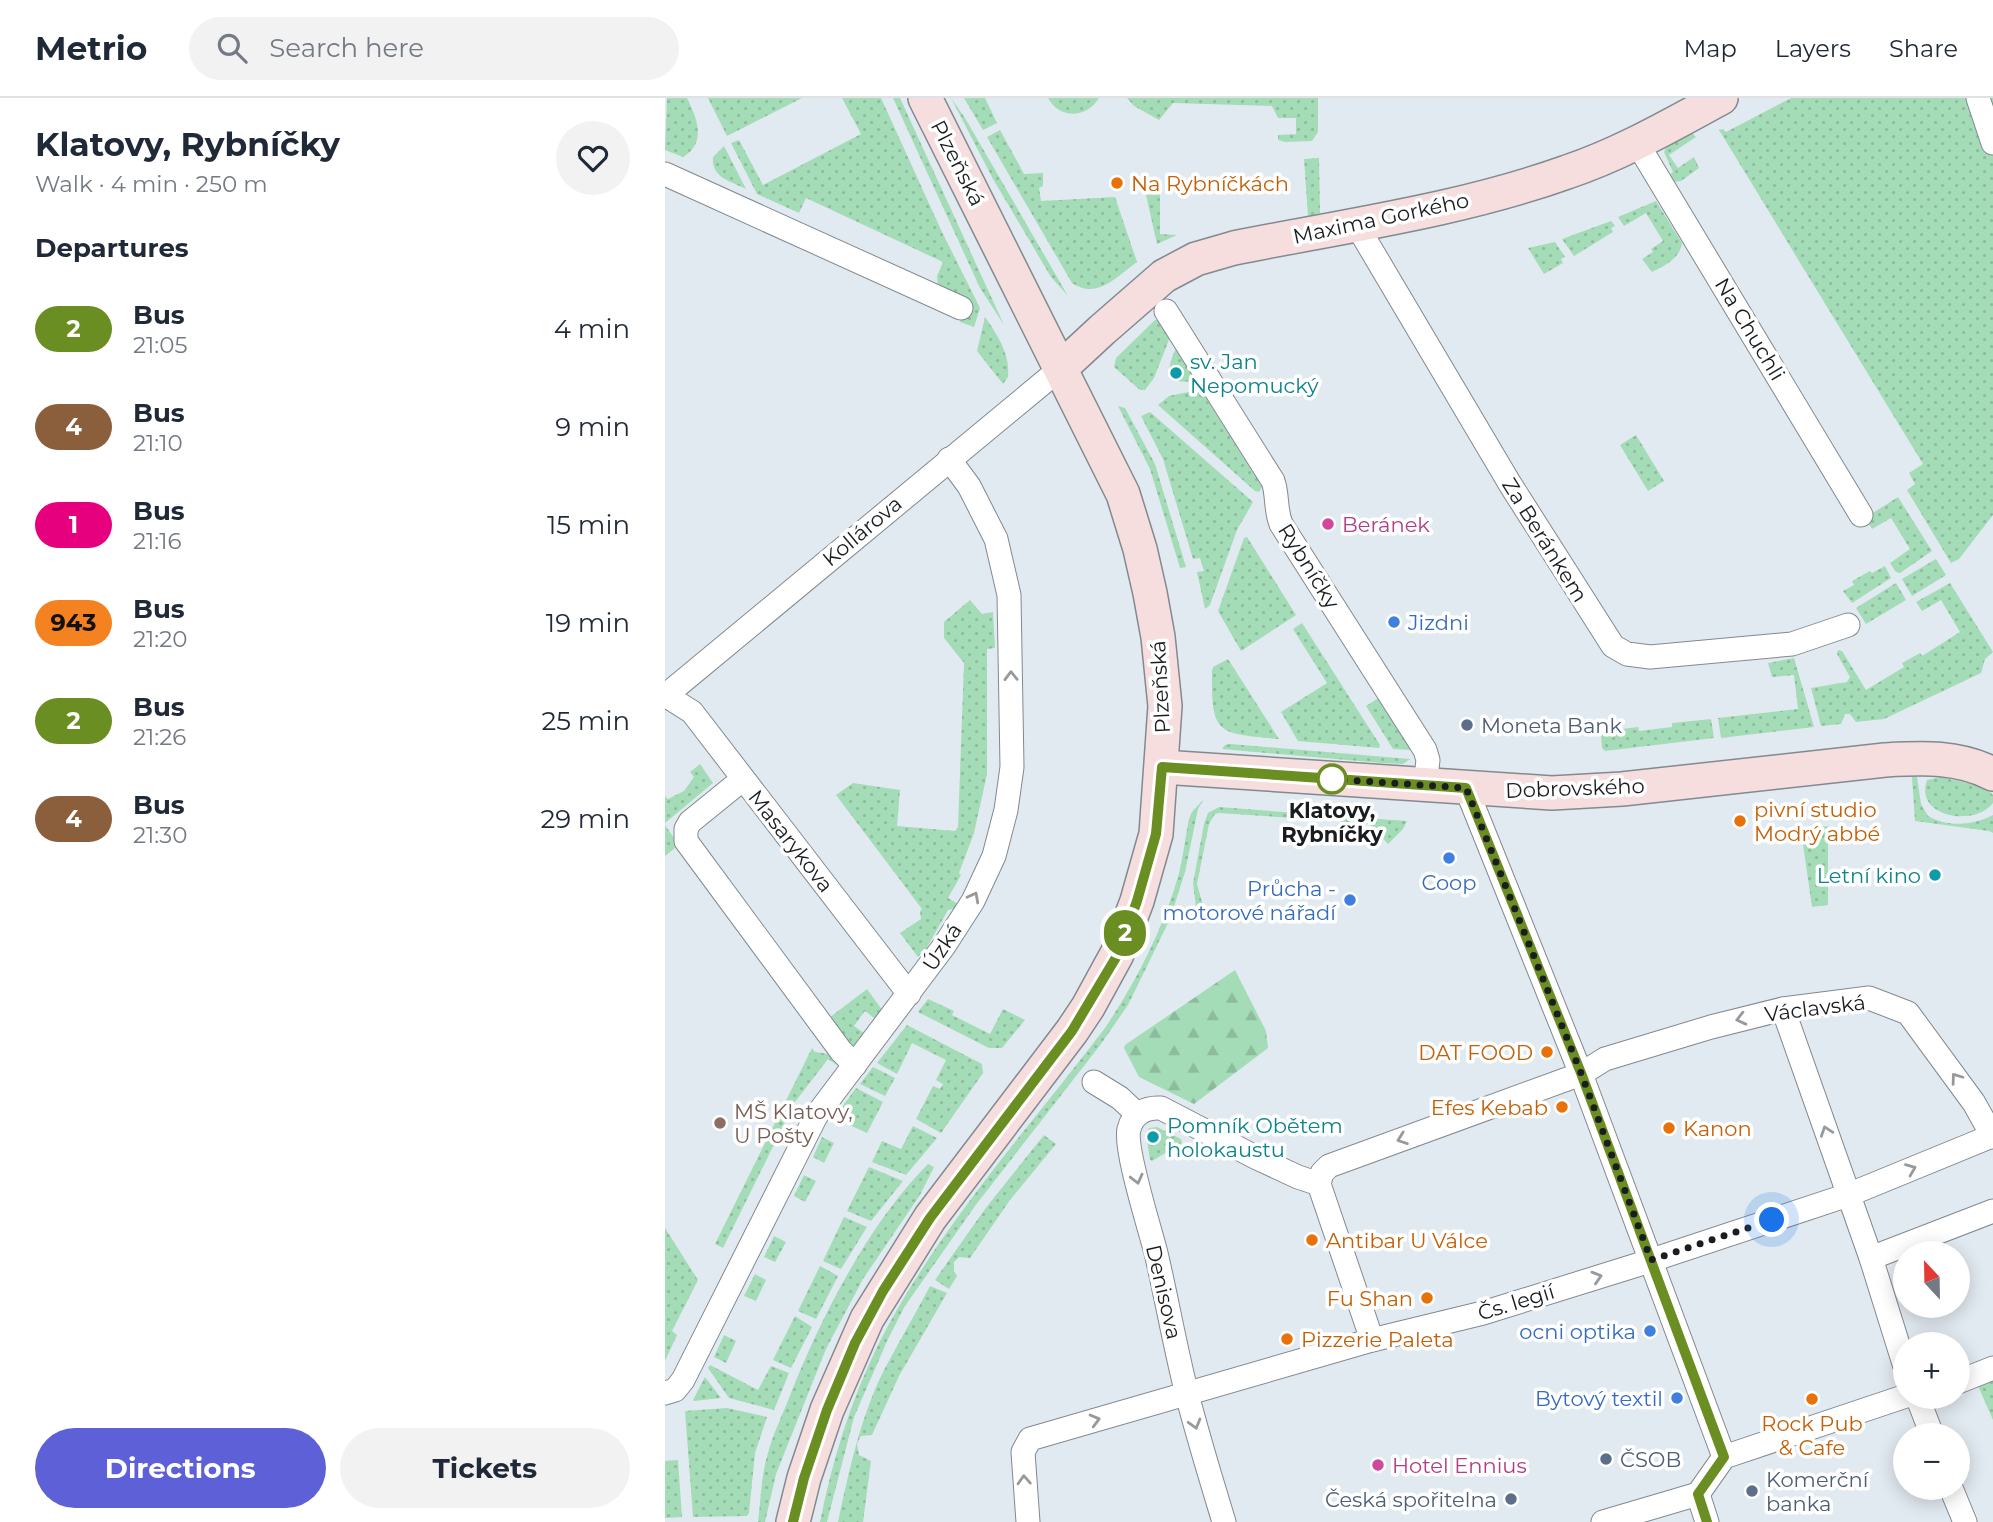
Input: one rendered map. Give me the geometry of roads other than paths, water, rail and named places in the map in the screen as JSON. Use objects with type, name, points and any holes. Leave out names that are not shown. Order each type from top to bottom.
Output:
[{"type":"main road","name":"Plzeňská","points":[[793,1522],[804,1478],[827,1410],[855,1343],[883,1291],[930,1218],[1072,1031],[1118,954],[1137,901],[1156,834],[1165,706],[1158,637],[1140,549],[1123,494],[925,98]]},
{"type":"main road","name":"Maxima Gorkého","points":[[1061,368],[1164,276],[1184,264],[1234,248],[1356,224],[1532,184],[1637,143],[1721,98]]},
{"type":"main road","name":"Dobrovského","points":[[1162,767],[1552,793],[1622,789],[1885,760],[1928,758],[1990,768]]},
{"type":"street","points":[[1978,98],[1993,143]]},
{"type":"street","name":"Na Chuchli","points":[[1637,143],[1861,516]]},
{"type":"street","points":[[665,174],[961,308]]},
{"type":"street","name":"Za Beránkem","points":[[1356,224],[1510,484],[1613,646],[1627,654],[1650,657],[1706,652],[1792,644],[1848,625]]},
{"type":"street","name":"Rybníčky","points":[[1166,311],[1273,481],[1276,513],[1281,524],[1425,750],[1428,756],[1425,786]]},
{"type":"street","name":"Kollárova","points":[[665,696],[1061,368]]},
{"type":"street","name":"Úzká","points":[[670,1391],[688,1370],[816,1116],[944,946],[981,884],[994,856],[1006,810],[1011,767],[1010,611],[996,539],[983,510],[949,459]]},
{"type":"street","name":"Masarykova","points":[[665,696],[692,712],[909,995]]},
{"type":"street","points":[[744,779],[690,822],[686,841],[841,1051],[855,1065]]},
{"type":"street","points":[[1466,788],[1581,1073],[1724,1457]]},
{"type":"street","name":"Václavská","points":[[1319,1184],[1322,1173],[1329,1166],[1581,1073],[1605,1059],[1711,1027],[1783,1009],[1869,998],[1908,1013],[1974,1103],[1993,1137]]},
{"type":"street","points":[[1783,1009],[1871,1258],[1894,1332]]},
{"type":"street","points":[[1094,1082],[1137,1114],[1152,1107],[1170,1111],[1255,1157],[1319,1184],[1372,1340]]},
{"type":"street","name":"Denisova","points":[[1137,1114],[1131,1122],[1128,1138],[1186,1393],[1224,1522]]},
{"type":"street","name":"Čs. legií","points":[[1028,1522],[1023,1452],[1030,1439],[1372,1340],[1483,1313],[1848,1195],[1993,1137]]},
{"type":"street","points":[[1871,1258],[1993,1211]]},
{"type":"street","points":[[1970,1377],[1993,1368]]},
{"type":"street","points":[[1603,1522],[1698,1494],[1724,1457],[1893,1400]]},
{"type":"street","points":[[1698,1494],[1707,1522]]},
{"type":"street","points":[[1956,1500],[1965,1522]]},
{"type":"place","name":"Na Rybníčkách","points":[[1117,183]]},
{"type":"place","name":"sv. Jan Nepomucký","points":[[1176,373]]},
{"type":"place","name":"Beránek","points":[[1328,524]]},
{"type":"place","name":"Jizdni","points":[[1394,622]]},
{"type":"place","name":"Moneta Bank","points":[[1467,725]]},
{"type":"place","name":"Klatovy, Rybníčky","points":[[1332,779]]},
{"type":"place","name":"pivní studio Modrý abbé","points":[[1740,821]]},
{"type":"place","name":"Coop","points":[[1449,858]]},
{"type":"place","name":"Letní kino","points":[[1935,875]]},
{"type":"place","name":"Průcha - motorové nářadí","points":[[1350,900]]},
{"type":"place","name":"DAT FOOD","points":[[1547,1052]]},
{"type":"place","name":"Efes Kebab","points":[[1562,1107]]},
{"type":"place","name":"MŠ Klatovy, U Pošty","points":[[720,1123]]},
{"type":"place","name":"Kanon","points":[[1669,1128]]},
{"type":"place","name":"Pomník Obětem holokaustu","points":[[1153,1137]]},
{"type":"place","name":"Antibar U Válce","points":[[1312,1240]]},
{"type":"place","name":"Fu Shan","points":[[1427,1298]]},
{"type":"place","name":"ocni optika","points":[[1650,1331]]},
{"type":"place","name":"Pizzerie Paleta","points":[[1287,1339]]},
{"type":"place","name":"Bytový textil","points":[[1677,1398]]},
{"type":"place","name":"Rock Pub & Cafe","points":[[1812,1399]]},
{"type":"place","name":"ČSOB","points":[[1606,1459]]},
{"type":"place","name":"Hotel Ennius","points":[[1378,1465]]},
{"type":"place","name":"Komerční banka","points":[[1752,1491]]},
{"type":"place","name":"Česká spořitelna","points":[[1511,1499]]}]
